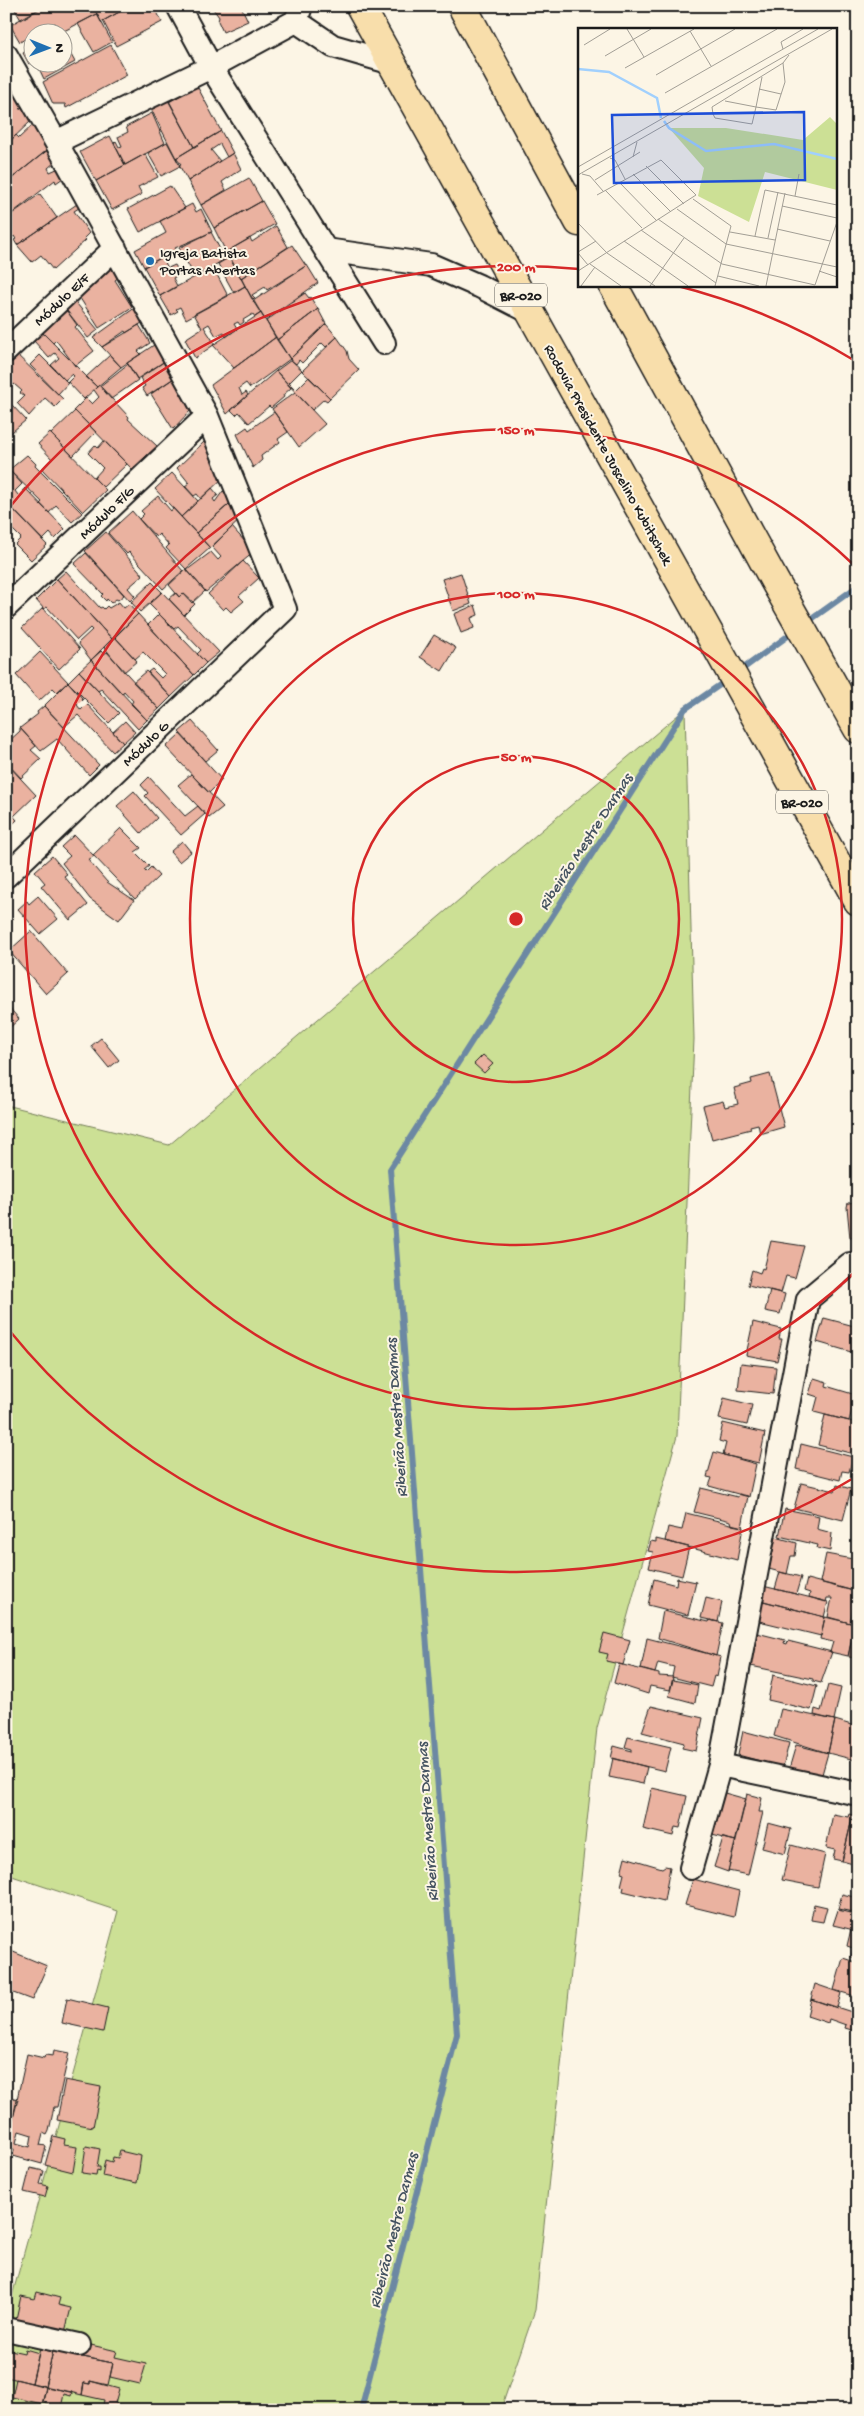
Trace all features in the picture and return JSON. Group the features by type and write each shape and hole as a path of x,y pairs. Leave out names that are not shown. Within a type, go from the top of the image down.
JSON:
{"highway":[{"name":"Rodovia Presidente Juscelino Kubitschek","path":"360,6 858,901"},
{"path":"462,6 578,220"},
{"path":"614,286 774,580 858,729"}],"street":[{"path":"178,6 211,67 384,344"},
{"path":"56,142 211,67 299,14 333,46 392,63"},
{"path":"9,67 56,142 207,416"},
{"name":"Módulo E/F","path":"6,351 115,248"},
{"path":"326,250 431,265 479,286 530,312"},
{"name":"Módulo F/G","path":"6,607 207,416"},
{"name":"Módulo G","path":"6,876 285,609 207,416"},
{"path":"692,1868 720,1765 808,1299 850,1264 858,1264"},
{"path":"720,1765 858,1794"},
{"path":"6,2329 79,2345"}],"green space":[{"path":"685,709 694,1039 677,1436 597,1728 535,2310 503,2403 508,2410 6,2410 6,2318 118,1911 6,1874 6,1105 169,1145"}],"building":[{"path":"13,6 44,6 21,20"},
{"path":"44,6 93,6 97,14 72,27 72,22 22,22 22,41 20,42 10,25"},
{"path":"93,6 130,6 101,22"},
{"path":"130,6 154,6 162,22 116,46 103,21"},
{"path":"211,6 241,6 248,21 223,32 218,21 219,17"},
{"path":"97,14 112,42 94,52 78,24"},
{"path":"111,45 127,75 66,108 65,104 53,104 43,82 61,72 72,72 72,66"},
{"path":"41,72 57,72 44,79"},
{"path":"10,85 26,104 19,109 22,107 32,120 6,145 6,88"},
{"path":"197,86 221,131 194,147 169,102"},
{"path":"168,99 194,147 176,158 151,109"},
{"path":"152,113 165,143 125,165 114,143 116,141 119,147 122,146 118,137 128,132 126,127"},
{"path":"35,123 51,147 6,183 6,145 16,135 19,138"},
{"path":"221,131 233,153 227,157 220,144 211,150 220,161 188,181 179,165 181,164 176,158"},
{"path":"110,136 125,165 96,181 80,152"},
{"path":"167,142 180,166 161,176 148,153"},
{"path":"49,149 55,162 48,168 50,172 59,168 63,178 56,183 55,180 6,218 6,196 10,192 6,189 6,183"},
{"path":"233,153 241,169 222,182 226,190 201,205 188,181"},
{"path":"145,154 158,177 138,187 142,194 112,210 96,181"},
{"path":"249,178 262,201 214,228 201,205"},
{"path":"170,186 185,208 140,232 128,209"},
{"path":"40,194 57,218 17,245 14,236 12,238 8,233 11,230 8,226 6,227 6,218"},
{"path":"262,201 275,224 226,252 214,228"},
{"path":"77,204 79,208 74,211 89,233 84,238 86,240 53,270 41,255 32,262 17,245"},
{"path":"192,204 196,212 201,209 212,232 175,248 176,250 144,267 135,250 166,233 160,221"},
{"path":"276,226 288,247 241,278 226,252 250,238 252,242"},
{"path":"211,232 225,259 195,277 179,248"},
{"path":"292,245 306,266 267,290 265,287 252,295 255,298 252,299 241,278"},
{"path":"162,257 168,268 175,265 180,274 173,278 177,286 160,296 144,267"},
{"path":"230,257 245,286 234,293 218,264"},
{"path":"112,264 119,277 115,280 132,307 99,328 78,295"},
{"path":"307,265 318,283 265,320 253,301"},
{"path":"213,267 228,296 186,319 180,307 176,309 178,311 171,315 160,296"},
{"path":"245,286 261,313 255,317 253,314 243,320 244,322 240,325 238,322 234,324 237,329 226,337 224,332 216,336 209,324 204,327 215,344 195,358 185,339 202,328 194,314"},
{"path":"305,293 318,309 277,340 266,321"},
{"path":"73,299 98,330 88,338 64,307"},
{"path":"64,307 77,325 75,327 94,351 75,366 56,340 53,343 39,329"},
{"path":"136,307 145,321 126,333 125,331 102,347 93,338"},
{"path":"318,309 326,324 290,359 277,340"},
{"path":"261,313 276,337 234,368 213,345"},
{"path":"326,324 337,337 326,347 322,343 302,363 299,360 296,364 290,359"},
{"path":"139,325 150,343 138,351 141,354 121,367 102,347"},
{"path":"42,332 97,387 84,399 68,382 74,376 72,374 65,380 51,365 59,358 55,353 49,358 34,341"},
{"path":"276,337 290,359 250,388 246,383 239,388 242,395 246,392 248,395 227,414 211,385"},
{"path":"337,337 347,351 349,359 359,370 330,398 302,371"},
{"path":"157,343 168,359 137,379 127,363"},
{"path":"14,352 63,399 55,407 45,398 29,416 17,403 24,396 20,393 22,391 14,384 6,390 6,359"},
{"path":"40,355 68,383 58,394 30,365"},
{"path":"110,355 121,367 97,387 86,377"},
{"path":"168,359 177,376 147,396 142,388 145,386 140,378"},
{"path":"291,360 302,370 289,383 296,390 309,377 330,398 327,401 324,399 312,410 276,371"},
{"path":"128,364 138,380 111,399 100,386"},
{"path":"276,371 291,388 283,395 284,397 271,408 269,406 249,423 239,412 236,415 231,410"},
{"path":"177,376 185,388 180,391 192,409 173,429 151,394"},
{"path":"99,385 129,417 128,419 157,446 132,469 74,410 86,398 92,404 99,397 94,390"},
{"path":"295,392 325,424 299,447 272,409"},
{"path":"11,404 26,420 6,437 6,408"},
{"path":"75,411 96,432 73,456 51,434"},
{"path":"274,412 288,432 278,439 280,442 261,456 262,460 253,468 237,434 247,427 249,430"},
{"path":"50,433 106,490 83,512 42,469 52,459 38,444"},
{"path":"104,441 127,464 103,487 94,478 103,468 88,453 95,445 98,448"},
{"path":"205,441 227,474 201,499 197,494 194,496 185,486 189,483 177,468"},
{"path":"27,455 36,464 35,466 82,513 72,522 56,505 49,513 40,504 42,502 9,470"},
{"path":"9,470 22,484 15,491 18,495 25,488 65,529 55,539 50,533 43,540 6,502 6,473"},
{"path":"172,473 198,501 181,517 155,489"},
{"path":"212,488 218,495 213,499 215,502 223,491 233,501 196,533 181,517"},
{"path":"158,496 171,511 173,508 210,548 186,569 166,548 169,545 159,534 156,537 139,519 144,514 141,511"},
{"path":"236,498 243,517 210,548 196,533"},
{"path":"6,502 47,545 31,560 15,544 21,538 12,529 6,533"},
{"path":"132,511 183,571 163,589 129,552 127,554 108,533"},
{"path":"232,527 254,552 206,592 187,570 211,552 218,560 221,557 212,547"},
{"path":"106,532 143,575 128,588 135,596 130,601 85,551"},
{"path":"86,553 124,595 118,600 116,599 111,603 107,599 106,601 101,596 103,594 74,564"},
{"path":"243,561 259,578 239,596 244,601 231,612 226,607 223,610 208,594"},
{"path":"186,569 205,591 192,603 183,593 179,597 169,585"},
{"path":"66,571 100,608 104,609 107,606 109,608 119,602 124,608 129,604 138,614 112,639 57,579"},
{"path":"461,573 471,604 453,611 442,579"},
{"path":"57,579 112,639 91,660 78,643 92,630 90,628 77,640 47,607 44,609 36,600"},
{"path":"152,582 162,592 140,612 131,602"},
{"path":"162,592 219,652 206,663 197,654 201,650 178,626 174,629 149,604"},
{"path":"176,593 179,597 183,593 195,604 184,615 169,599"},
{"path":"475,605 478,615 471,618 474,628 461,633 454,614"},
{"path":"43,608 80,649 59,669 22,628"},
{"path":"138,614 194,675 171,697 148,672 152,669 161,678 165,674 143,652 135,659 115,637"},
{"path":"159,614 206,663 194,675 148,625"},
{"path":"434,635 456,648 442,671 420,657"},
{"path":"115,637 137,661 124,672 104,647"},
{"path":"101,651 104,654 107,652 159,709 147,720 131,704 133,701 124,691 122,694 91,660"},
{"path":"40,652 68,682 57,692 53,688 39,701 16,675"},
{"path":"91,660 147,720 138,729 101,689 98,691 79,671"},
{"path":"79,671 119,713 109,723 68,682"},
{"path":"146,671 171,697 159,709 133,682"},
{"path":"68,682 83,699 77,705 81,710 87,704 123,743 113,752 78,715 64,727 44,706"},
{"path":"44,706 99,765 89,775 57,739 41,751 20,728 38,714 37,712"},
{"path":"125,721 135,732 123,743 113,732"},
{"path":"192,721 218,750 205,761 179,732"},
{"path":"20,728 36,746 31,750 41,759 21,778 6,762 6,741 8,742 20,731"},
{"path":"180,734 222,780 209,793 166,747"},
{"path":"8,765 36,795 14,816 6,808"},
{"path":"191,774 223,807 209,818 178,785"},
{"path":"149,777 185,816 198,806 205,814 181,835 145,796 148,793 141,785"},
{"path":"134,791 157,818 141,833 117,806"},
{"path":"6,808 17,820 6,830"},
{"path":"121,828 141,848 135,852 149,866 144,870 146,872 151,867 159,876 135,899 93,855"},
{"path":"74,835 94,856 88,860 107,882 134,900 119,920 90,899 62,863 70,856 61,847"},
{"path":"182,841 191,852 179,862 170,852"},
{"path":"52,856 67,874 64,876 88,905 70,920 41,886 45,883 35,871"},
{"path":"38,896 58,919 40,934 18,909 27,901 29,904"},
{"path":"31,931 68,974 46,994 9,951"},
{"path":"6,1004 19,1019 6,1031"},
{"path":"101,1038 119,1060 109,1068 91,1046"},
{"path":"483,1055 493,1064 484,1073 474,1064"},
{"path":"770,1074 784,1127 760,1134 758,1124 750,1126 751,1129 712,1139 703,1106 723,1101 725,1107 738,1104 734,1088 752,1083 751,1079"},
{"path":"858,1202 858,1237 850,1238 847,1207 848,1203"},
{"path":"771,1241 804,1246 795,1278 786,1276 781,1293 748,1285 752,1270 760,1273 762,1268 764,1269"},
{"path":"770,1290 785,1294 780,1314 765,1311"},
{"path":"824,1318 858,1327 858,1354 817,1342"},
{"path":"753,1322 781,1329 779,1339 782,1339 777,1361 746,1355"},
{"path":"741,1363 776,1367 773,1394 738,1390"},
{"path":"814,1378 827,1382 826,1386 856,1395 849,1421 814,1412 818,1397 809,1394"},
{"path":"724,1398 752,1405 747,1425 719,1419"},
{"path":"825,1415 858,1423 858,1453 854,1454 818,1445"},
{"path":"723,1423 765,1433 759,1463 723,1455 726,1443 719,1441"},
{"path":"801,1444 853,1457 849,1472 842,1471 840,1480 796,1469"},
{"path":"714,1452 756,1464 749,1497 709,1486 712,1478 707,1477"},
{"path":"801,1483 835,1491 837,1485 851,1489 843,1520 794,1508"},
{"path":"701,1488 738,1497 739,1494 748,1496 742,1527 732,1525 731,1521 694,1512"},
{"path":"785,1509 819,1516 817,1529 832,1533 830,1551 817,1548 818,1545 779,1536"},
{"path":"686,1513 743,1527 737,1560 665,1541 668,1527 682,1530"},
{"path":"776,1537 797,1543 795,1556 791,1556 787,1574 769,1569"},
{"path":"656,1539 689,1547 682,1576 649,1568 653,1552 648,1551 651,1541 656,1542"},
{"path":"826,1554 858,1560 858,1592 820,1582"},
{"path":"780,1572 801,1577 796,1594 775,1589"},
{"path":"677,1578 696,1582 688,1615 648,1605 654,1579 676,1585"},
{"path":"807,1579 857,1592 850,1623 828,1617 832,1598 827,1598 826,1602 809,1597 810,1593 804,1591"},
{"path":"763,1586 828,1602 824,1617 760,1600"},
{"path":"706,1598 722,1602 718,1622 701,1618"},
{"path":"759,1600 825,1617 821,1636 755,1620"},
{"path":"663,1611 709,1622 710,1620 723,1623 716,1656 658,1638"},
{"path":"825,1617 855,1624 848,1656 830,1652 833,1642 820,1639"},
{"path":"855,1624 858,1625 858,1657 856,1658 849,1657"},
{"path":"753,1632 785,1640 784,1643 787,1644 788,1641 832,1652 821,1683 813,1681 813,1679 746,1665"},
{"path":"604,1633 630,1640 623,1665 606,1661 608,1654 599,1652"},
{"path":"647,1638 721,1657 717,1677 714,1676 711,1687 672,1677 674,1667 658,1663 655,1673 641,1669"},
{"path":"619,1664 659,1674 659,1676 673,1677 670,1690 650,1686 648,1694 614,1683"},
{"path":"773,1675 817,1686 811,1710 768,1700"},
{"path":"673,1680 698,1685 695,1703 669,1696"},
{"path":"828,1685 841,1688 834,1720 814,1715 815,1709 821,1711"},
{"path":"651,1706 703,1718 696,1751 682,1748 684,1743 642,1732"},
{"path":"781,1709 835,1720 828,1753 774,1736"},
{"path":"835,1720 858,1727 858,1750 855,1760 828,1753"},
{"path":"743,1731 789,1743 783,1767 738,1755"},
{"path":"628,1737 671,1747 665,1771 611,1758 614,1746 632,1751 632,1749 625,1747"},
{"path":"796,1745 828,1753 819,1785 787,1776"},
{"path":"613,1758 647,1767 643,1784 609,1777"},
{"path":"652,1788 687,1796 680,1828 675,1827 673,1836 643,1829"},
{"path":"721,1792 746,1799 736,1841 712,1835"},
{"path":"747,1794 762,1798 759,1812 763,1812 748,1875 728,1871"},
{"path":"833,1814 848,1817 849,1814 853,1815 842,1861 833,1859 835,1850 826,1848"},
{"path":"853,1815 858,1819 858,1855 855,1855 853,1864 842,1861"},
{"path":"768,1823 791,1829 785,1854 762,1848"},
{"path":"723,1838 736,1841 728,1872 714,1867"},
{"path":"791,1845 825,1854 818,1887 782,1880"},
{"path":"625,1857 662,1868 665,1866 670,1867 664,1901 623,1891 624,1887 621,1886 624,1874 621,1873"},
{"path":"693,1879 739,1891 734,1917 685,1905"},
{"path":"842,1894 858,1898 858,1913 838,1909"},
{"path":"814,1904 827,1907 823,1922 811,1920"},
{"path":"838,1910 858,1915 858,1931 833,1925"},
{"path":"851,1929 858,1931 858,1958 851,1957 853,1948 847,1946"},
{"path":"6,1949 47,1966 32,2000 8,1991 6,1996"},
{"path":"843,1958 858,1963 858,1997 834,1990"},
{"path":"815,1984 841,1993 837,2008 811,1999"},
{"path":"67,1998 108,2008 103,2032 62,2023"},
{"path":"811,1999 858,2014 858,2032 845,2028 846,2025 829,2019 828,2023 807,2016"},
{"path":"54,2050 69,2053 57,2107 54,2107 49,2131 47,2135 43,2133 40,2145 46,2146 42,2164 13,2156 14,2149 7,2147 9,2140 6,2140 6,2129 8,2121 12,2122 27,2054 44,2058 45,2055 53,2056","holes":["19,2131 32,2135 30,2147 16,2143"]},
{"path":"65,2080 101,2087 93,2127 57,2120"},
{"path":"6,2096 18,2099 12,2122 6,2121"},
{"path":"53,2136 65,2139 64,2145 77,2147 73,2172 45,2165"},
{"path":"86,2146 100,2149 97,2167 100,2167 100,2171 97,2170 96,2175 82,2173"},
{"path":"120,2151 141,2156 137,2183 102,2176 105,2160 112,2162 113,2157 118,2158"},
{"path":"30,2168 44,2171 40,2184 48,2186 45,2197 24,2192"},
{"path":"37,2292 60,2298 58,2305 71,2308 64,2336 15,2324 21,2296 35,2299"},
{"path":"43,2334 117,2351 115,2357 146,2364 140,2384 110,2377 113,2363 53,2351 45,2386 32,2383"},
{"path":"6,2349 24,2353 25,2349 39,2353 32,2383 6,2377"},
{"path":"53,2351 113,2363 108,2385 90,2381 90,2384 84,2383 82,2395 45,2386"},
{"path":"16,2379 46,2387 42,2404 12,2397"},
{"path":"90,2381 119,2389 115,2403 138,2410 102,2410 104,2400 82,2395 84,2383 90,2384"},
{"path":"46,2387 72,2392 71,2396 64,2394 61,2408 43,2403"}],"waterway":[{"name":"Ribeirão Mestre Darmas","path":"806,623 858,586"},
{"name":"Ribeirão Mestre Darmas","path":"737,673 796,630"},
{"name":"Ribeirão Mestre Darmas","path":"361,2410 457,2034 390,1169 685,709 727,680"}],"place":[{"name":"Igreja Batista Portas Abertas","path":"150,261"}]}
